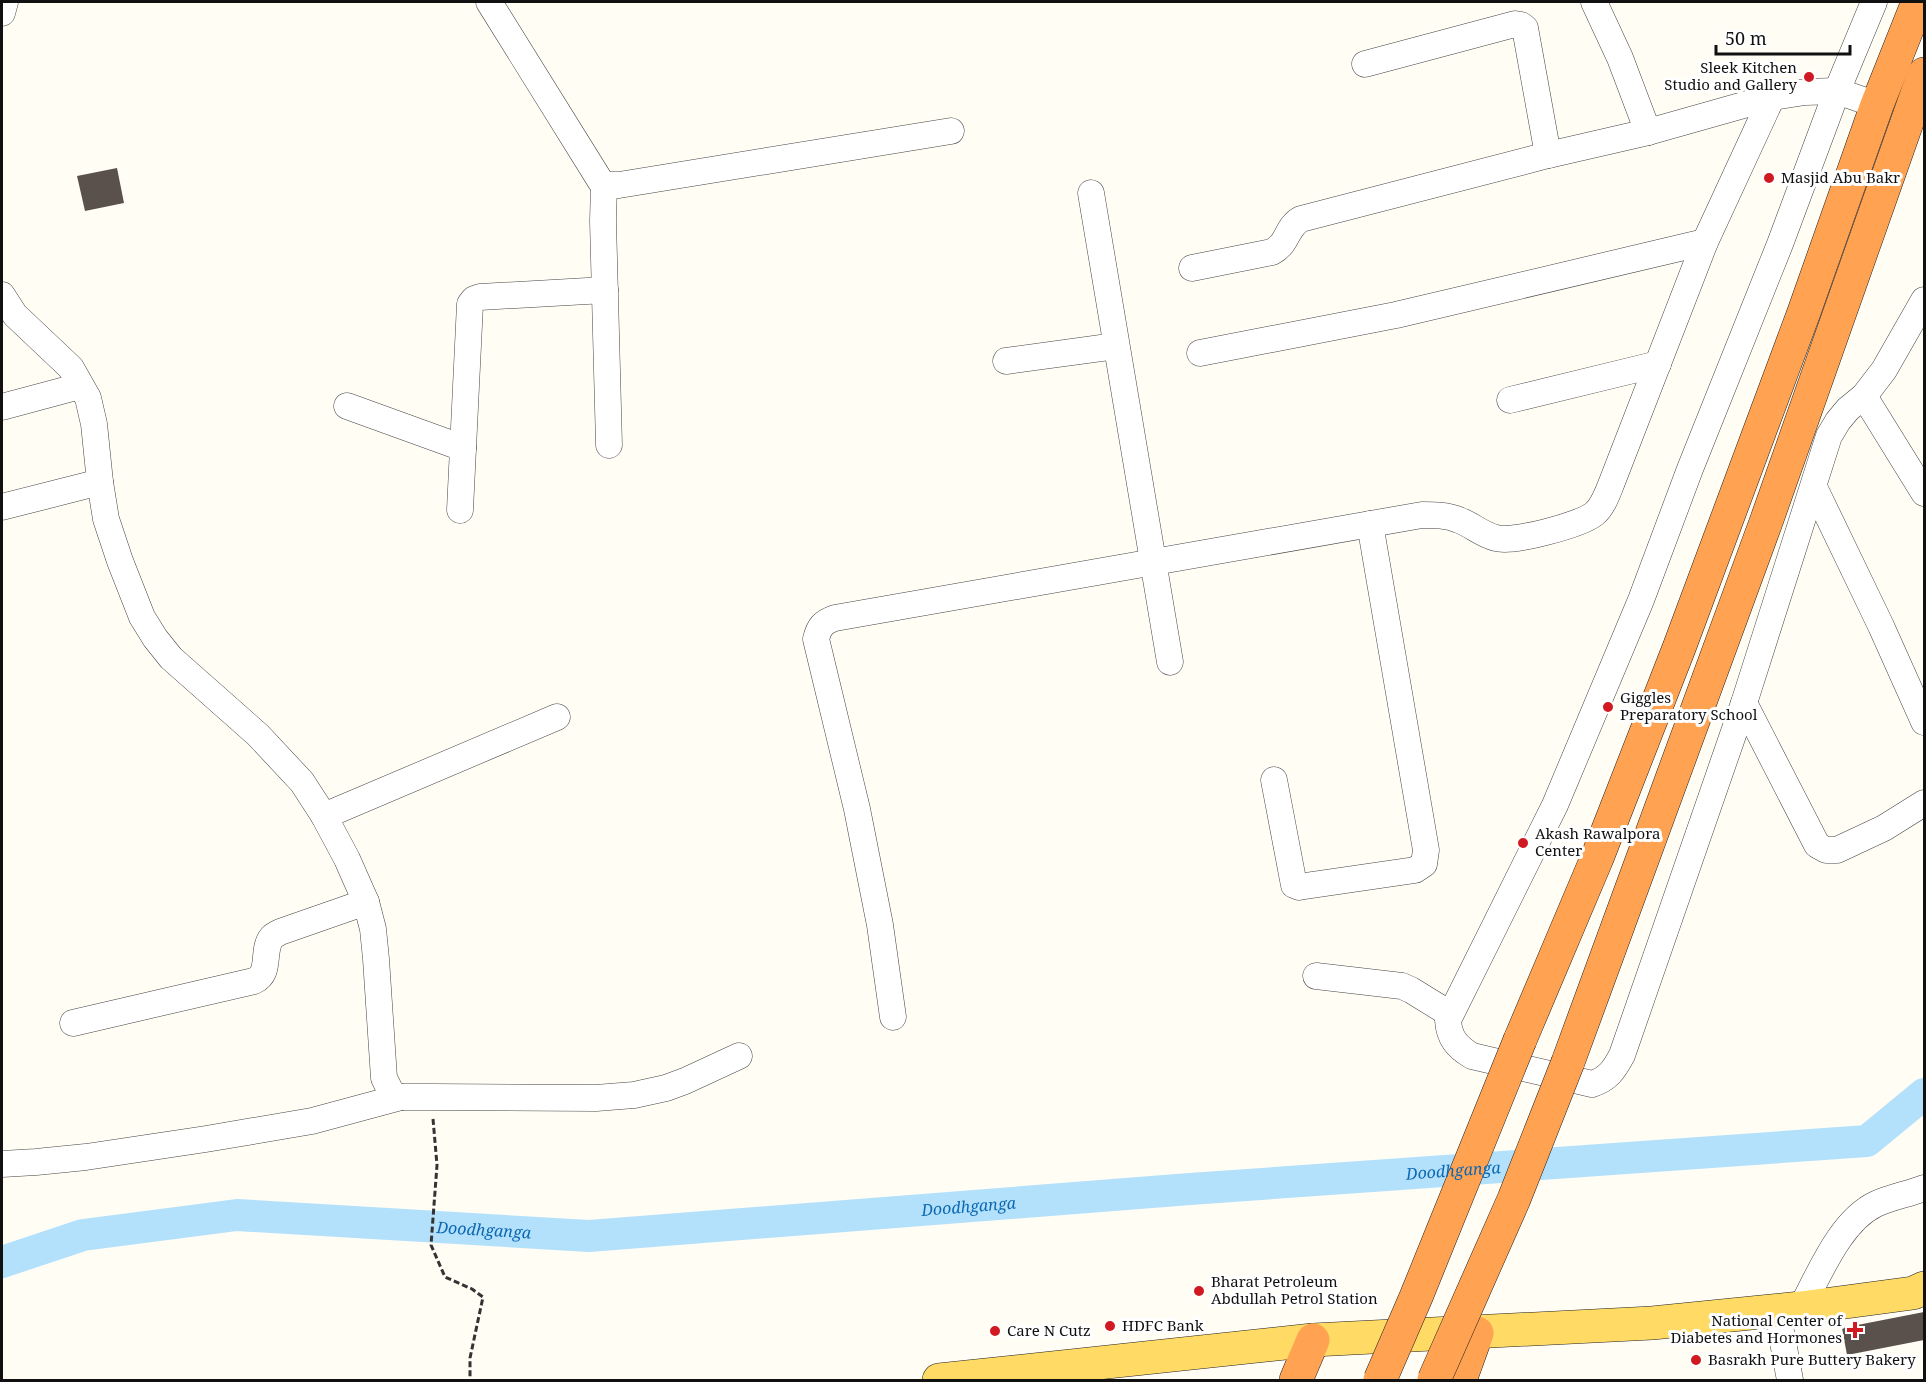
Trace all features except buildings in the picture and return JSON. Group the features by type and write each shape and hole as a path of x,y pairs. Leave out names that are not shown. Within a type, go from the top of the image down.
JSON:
{"highway":[{"path":"1380,1380 1597,858 1679,648 1804,312 1877,105 1918,2"},
{"path":"1434,1380 1514,1199 1568,1062 1722,644 1924,74"},
{"path":"1460,1380 1478,1333"},
{"path":"1296,1380 1313,1340"}],"main road":[{"path":"939,1380 1313,1340 1652,1323 1789,1309 1913,1293 1924,1288"}],"street":[{"path":"2,13 5,2"},
{"path":"489,2 604,184 619,185 951,131"},
{"path":"1594,2 1620,58 1648,132"},
{"path":"1874,2 1632,622 1555,805 1450,1014 1448,1020 1452,1038 1459,1048 1472,1056 1592,1084 1603,1080 1614,1070 1626,1044 1744,703 1829,436 1838,421 1864,396 1884,370 1924,300"},
{"path":"1365,63 1515,24 1521,25 1525,28 1548,154"},
{"path":"1192,268 1272,252 1280,248 1295,222 1302,219 1548,154 1648,132 1772,97 1804,92 1837,92 1877,105"},
{"path":"893,1017 880,925 857,809 816,639 818,629 825,621 1422,515 1441,515 1456,519 1499,539 1511,539 1577,524 1595,513 1604,500 1705,242 1772,97"},
{"path":"604,184 609,445"},
{"path":"1091,193 1170,662"},
{"path":"1200,353 1396,315 1705,242"},
{"path":"460,510 470,304 474,299 480,297 605,290"},
{"path":"2,295 15,315 71,368 88,398 94,423 106,519 142,617 171,658 258,735 302,782 324,816 347,859 366,902 372,929 384,1078 392,1094 401,1097"},
{"path":"1006,361 1116,346"},
{"path":"1510,400 1658,364"},
{"path":"2,407 80,386"},
{"path":"1864,396 1924,493"},
{"path":"347,406 463,448"},
{"path":"2,507 100,482"},
{"path":"1814,487 1924,722"},
{"path":"1274,780 1294,885 1305,886 1415,870 1424,864 1426,850 1370,524"},
{"path":"1744,703 1817,845 1822,849 1837,850 1884,828 1924,803"},
{"path":"324,816 557,717"},
{"path":"74,1023 254,981 262,974 268,944 272,937 280,932 366,902"},
{"path":"1316,976 1402,986 1450,1014"},
{"path":"2,1164 86,1156 218,1137 312,1121 401,1097 596,1098 634,1095 675,1084 739,1056"},
{"path":"1790,1380 1789,1309 1854,1220 1874,1205 1924,1188"}],"path":[{"path":"431,1097 437,1165 432,1245 445,1277 472,1289 483,1297 470,1358 470,1380"}],"waterway":[{"name":"Doodhganga","path":"2,1262 83,1235 237,1215 589,1236 1190,1189 1867,1141 1924,1094"}],"place":[{"name":"Sleek Kitchen Studio and Gallery","path":"1809,77"},
{"name":"Masjid Abu Bakr","path":"1769,178"},
{"name":"Giggles Preparatory School","path":"1608,707"},
{"name":"Akash Rawalpora Center","path":"1523,843"},
{"name":"Bharat Petroleum Abdullah Petrol Station","path":"1199,1291"},
{"name":"HDFC Bank","path":"1110,1326"},
{"name":"National Center of Diabetes and Hormones","path":"1855,1330"},
{"name":"Care N Cutz","path":"995,1331"},
{"name":"Basrakh Pure Buttery Bakery","path":"1696,1360"}]}
